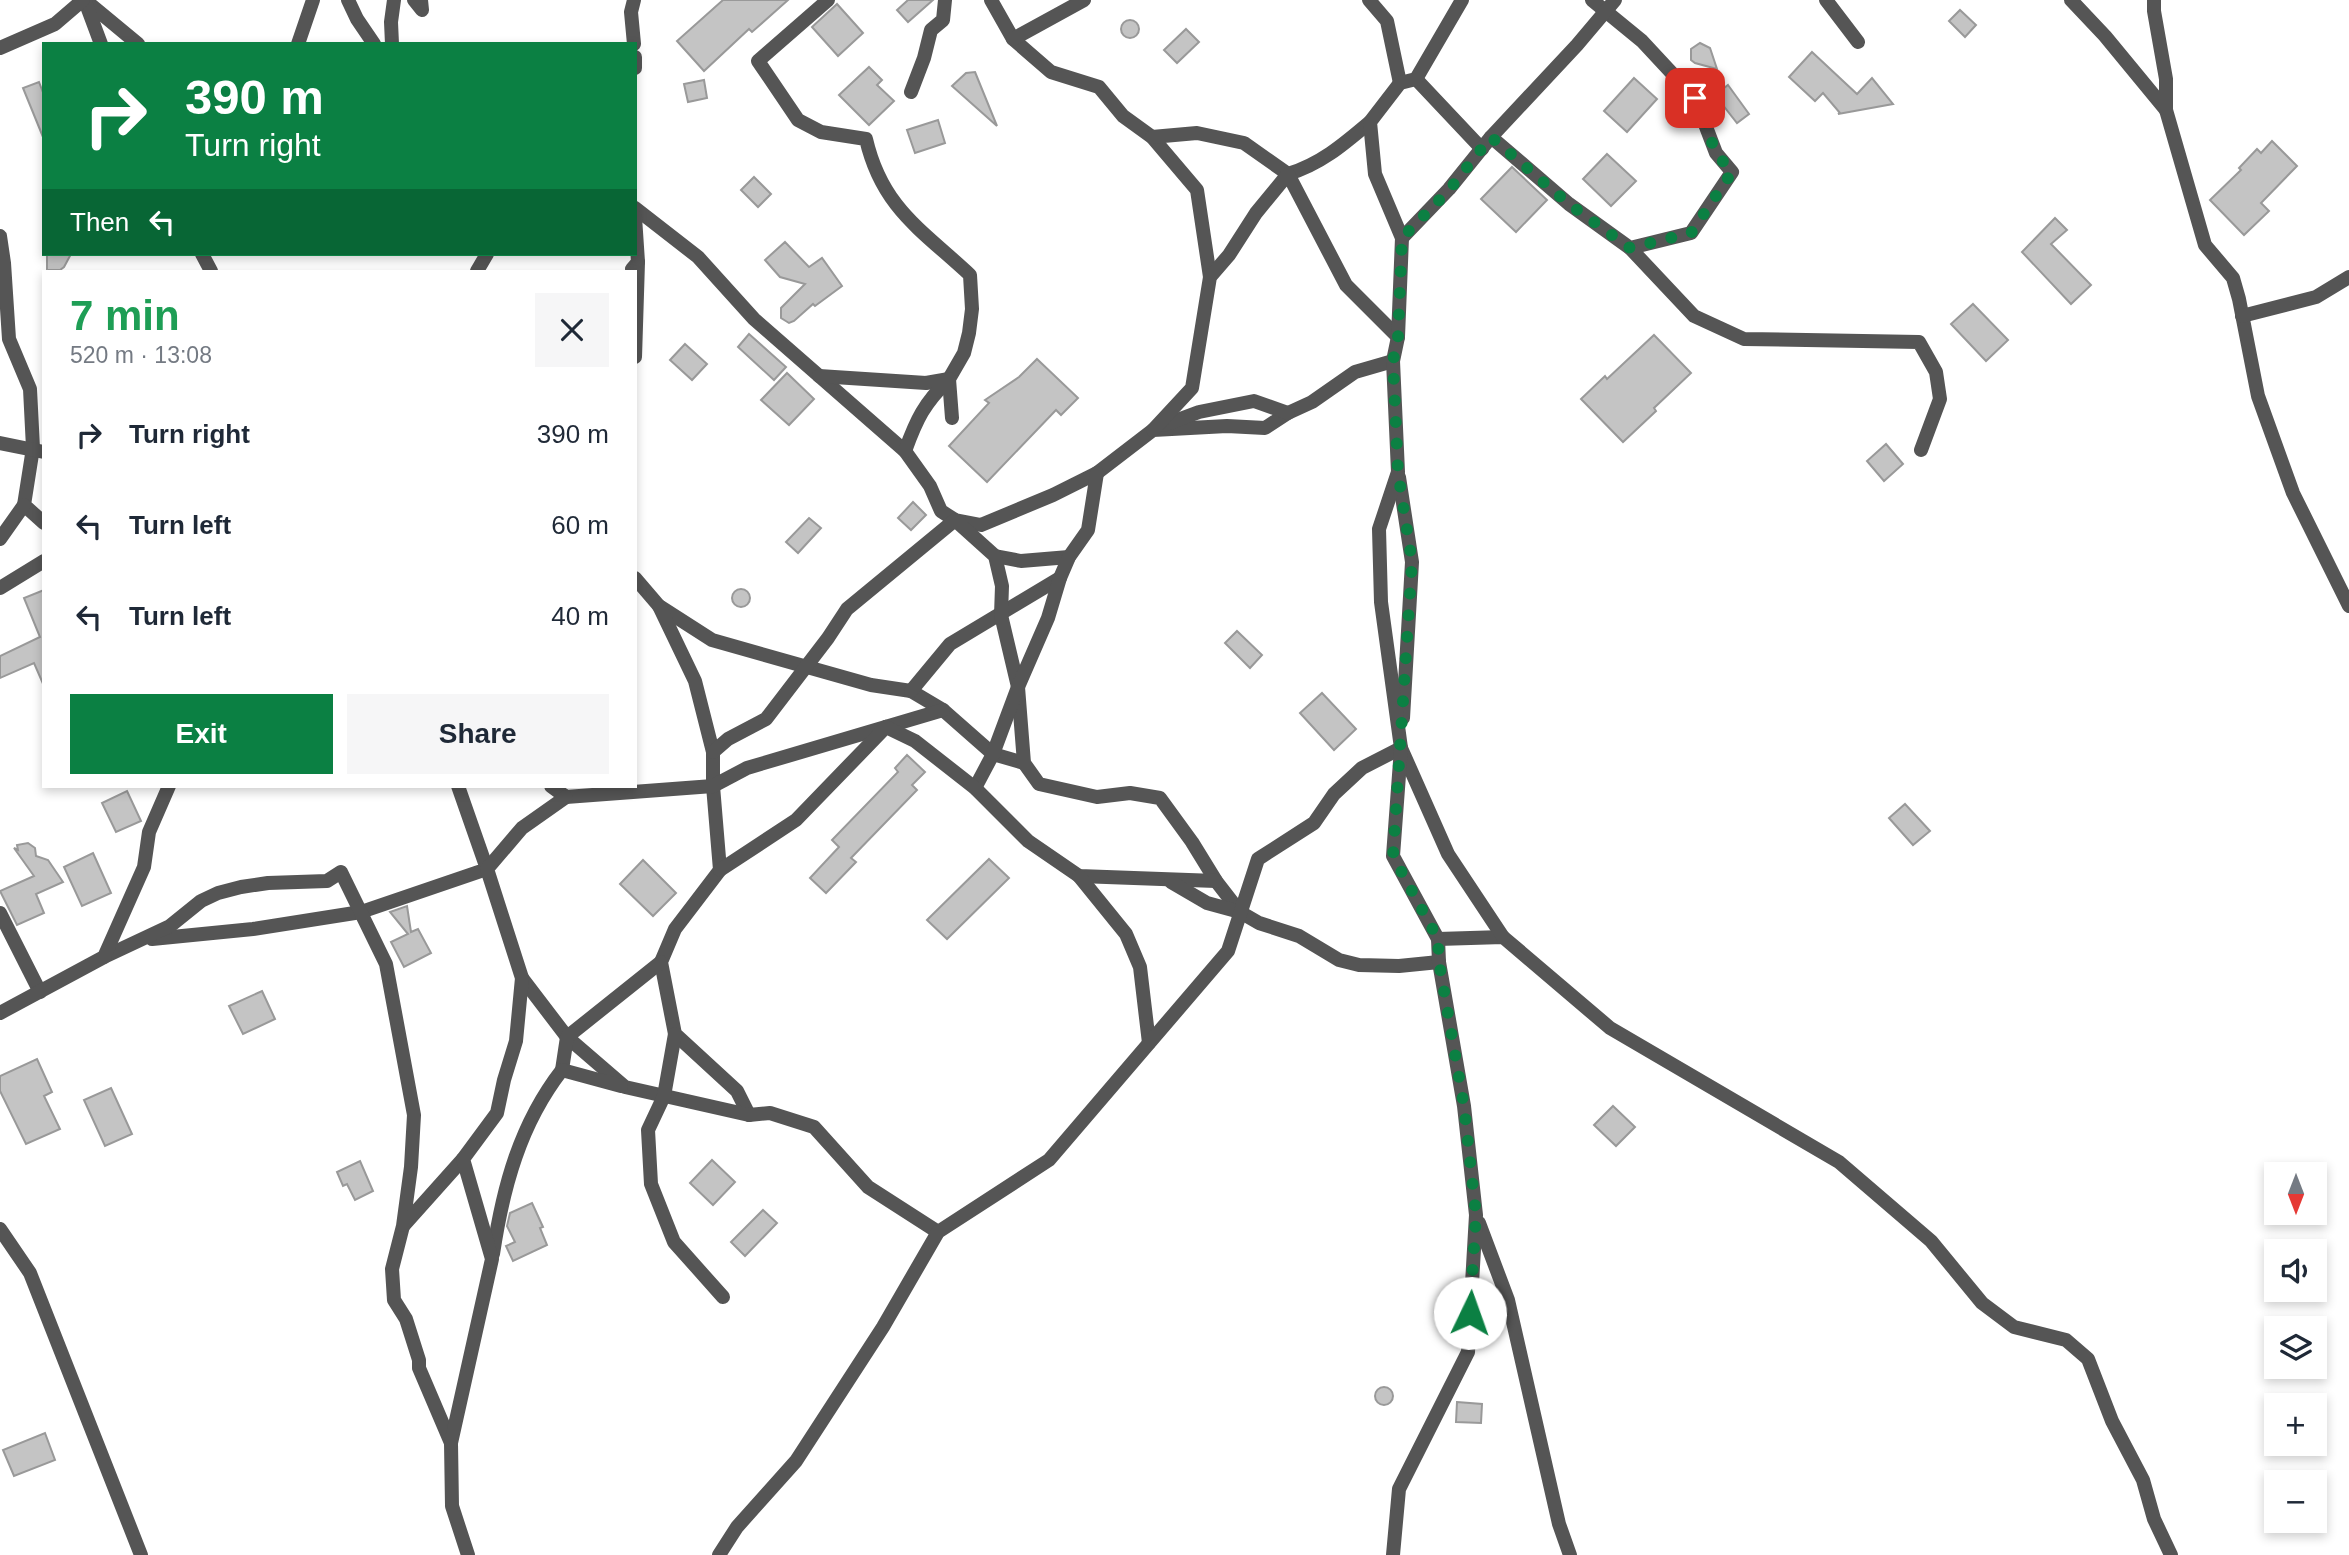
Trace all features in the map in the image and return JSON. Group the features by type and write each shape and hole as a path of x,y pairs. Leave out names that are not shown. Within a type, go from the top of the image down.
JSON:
{"street":[{"path":"84,0 100,42"},
{"path":"84,0 136,42"},
{"path":"0,48 55,24 84,0"},
{"path":"299,42 313,0"},
{"path":"348,0 356,19 373,42"},
{"path":"392,42 394,0"},
{"path":"414,0 422,10 421,0"},
{"path":"634,0 631,12 634,42"},
{"path":"828,0 758,61 798,120 821,132 866,139 872,164 883,187 920,231 970,275 972,309 964,353 949,379 929,399 905,451"},
{"path":"911,92 931,30 943,20 945,0"},
{"path":"955,520 981,525 1097,473 1153,430 1192,388 1210,277 1197,190 1152,137 1123,116 1100,87 1051,72 1013,39 991,0"},
{"path":"1013,39 1084,0"},
{"path":"1369,0 1387,21 1401,83"},
{"path":"1210,277 1288,174 1306,169 1338,150 1370,122 1401,83 1416,79 1462,0"},
{"path":"1592,0 1611,6 1695,98 1716,153 1732,172 1691,233 1630,248"},
{"path":"1826,0 1858,42"},
{"path":"2071,0 2105,36 2166,110"},
{"path":"2154,0 2166,79 2166,110 2205,245 2233,278 2258,396 2293,493 2349,606"},
{"path":"1402,238 1449,190 1487,143 1611,6"},
{"path":"1416,79 1487,143 1630,248 1694,316 1744,339 1919,342 1936,372 1940,399 1921,450"},
{"path":"1370,122 1375,174 1402,238 1398,337 1393,361 1398,472 1412,562 1393,856 1438,939 1439,962 1464,1106 1476,1215 1468,1352 1399,1489 1393,1555"},
{"path":"1152,137 1197,133 1244,143 1288,174 1346,285 1398,337"},
{"path":"637,210 698,257 754,319 905,451 930,486 941,511 995,556 1021,561 1069,557"},
{"path":"0,236 9,339 30,388 38,450 24,505 0,539"},
{"path":"2242,316 2316,297 2349,277"},
{"path":"1153,430 1227,426 1265,428 1287,413 1311,402 1355,372 1393,361"},
{"path":"820,376 926,383 949,379"},
{"path":"949,379 952,418"},
{"path":"1153,430 1199,412 1254,401 1287,413"},
{"path":"0,443 38,450"},
{"path":"1398,472 1379,529 1381,602 1401,748 1448,854 1503,937 1610,1028 1839,1161 1931,1241 1982,1303 2014,1326 2066,1340 2088,1359 2112,1421 2143,1480 2154,1519 2171,1555"},
{"path":"975,788 993,754 1048,618 1069,557 1088,530 1097,473"},
{"path":"24,505 42,521"},
{"path":"713,752 728,739 766,719 847,609 955,520"},
{"path":"995,556 1002,586 1001,615 1018,687 1024,763 1039,784 1097,797 1130,793 1160,798 1240,912"},
{"path":"0,588 42,562"},
{"path":"911,691 950,644 1060,578"},
{"path":"637,580 659,606 695,681 713,752 720,870"},
{"path":"659,606 712,640 871,685 911,691 943,710 993,754 1024,763"},
{"path":"137,941 253,929 361,912 487,869 522,828 566,797 713,786 747,768 943,710"},
{"path":"886,727 915,741 975,788 1028,841 1079,876 1126,934 1140,967 1149,1043"},
{"path":"468,1555 452,1506 451,1443 492,1259 499,1212 520,1143 543,1095 562,1070 567,1037 661,962 676,929 720,870 796,820 886,727"},
{"path":"719,1555 737,1527 796,1461 883,1326 938,1232 1049,1160 1228,951 1258,859 1314,823 1334,794 1362,768 1401,748"},
{"path":"104,957 144,867 149,832 168,788"},
{"path":"459,788 522,978 567,1037 625,1087"},
{"path":"554,788 566,797"},
{"path":"0,1013 104,957 170,926 201,901 218,893 268,883 327,881 341,872 386,964 414,1115 411,1167 403,1226 392,1269 394,1300 406,1319 419,1368 451,1443"},
{"path":"1079,876 1216,881"},
{"path":"1168,880 1207,903 1240,912 1259,923 1299,936 1339,960 1359,965 1399,966 1439,962"},
{"path":"0,913 40,992"},
{"path":"1438,939 1503,937"},
{"path":"661,962 676,1034 664,1096 648,1130 651,1184 674,1242 723,1297"},
{"path":"403,1226 463,1159 497,1112 516,1041 522,978"},
{"path":"676,1034 737,1091 749,1115"},
{"path":"562,1070 749,1115 771,1113 814,1127 867,1187 938,1232"},
{"path":"463,1159 492,1259"},
{"path":"1476,1215 1508,1300 1559,1524 1570,1555"},
{"path":"0,1229 30,1273 141,1555"}],"building":[{"path":"723,0 788,0 752,32 749,29 704,71 677,41"},
{"path":"908,0 933,0 908,22 897,10"},
{"path":"837,4 863,33 838,56 812,27"},
{"path":"1960,10 1976,25 1965,37 1949,21"},
{"path":"1130,20 1136,23 1139,29 1136,35 1130,38 1124,35 1121,29 1124,23"},
{"path":"1186,29 1199,42 1177,63 1164,50"},
{"path":"1700,43 1710,48 1717,69 1691,60 1691,49"},
{"path":"1812,52 1857,94 1872,78 1893,104 1838,114 1840,113 1823,93 1815,101 1789,77"},
{"path":"869,67 882,80 877,85 894,101 869,125 839,95"},
{"path":"975,72 997,126 952,86 966,73"},
{"path":"1634,78 1657,99 1627,132 1604,111"},
{"path":"704,80 707,98 688,102 684,84"},
{"path":"39,82 42,90 42,135 23,88"},
{"path":"1728,85 1749,114 1737,123 1715,95"},
{"path":"938,120 945,143 915,153 907,130"},
{"path":"2272,141 2297,166 2261,203 2269,211 2244,235 2210,200 2241,170 2239,168 2257,149 2261,153"},
{"path":"1607,154 1636,181 1611,206 1583,179"},
{"path":"1512,167 1547,200 1516,232 1481,199"},
{"path":"754,177 771,194 758,207 741,190"},
{"path":"2055,218 2067,230 2051,244 2091,285 2071,304 2022,252"},
{"path":"785,242 809,267 822,258 842,286 789,323 781,318 781,308 805,284 780,277 765,260"},
{"path":"47,256 70,256 60,270 47,270"},
{"path":"1973,304 2008,340 1986,361 1951,324"},
{"path":"749,334 786,367 774,380 738,347"},
{"path":"1654,335 1691,373 1623,442 1581,399 1605,376 1607,379"},
{"path":"685,344 707,364 692,380 670,360"},
{"path":"1037,359 1078,398 1061,415 1056,410 987,482 949,446 989,403 985,400 1019,377"},
{"path":"787,373 814,399 789,425 761,400"},
{"path":"1886,444 1903,464 1884,481 1867,461"},
{"path":"913,502 926,515 911,530 898,518"},
{"path":"809,518 821,528 798,553 786,542"},
{"path":"741,589 747,592 750,598 747,604 741,607 735,604 732,598 735,592"},
{"path":"42,591 42,681 34,663 0,678 0,656 40,637 24,598"},
{"path":"1237,631 1262,655 1250,668 1225,643"},
{"path":"1322,693 1356,729 1334,750 1300,713"},
{"path":"907,755 925,772 912,785 917,790 851,858 856,862 826,893 810,878 839,847 832,840 898,772 895,768"},
{"path":"127,791 141,821 116,832 102,803"},
{"path":"1905,804 1930,831 1913,845 1889,818"},
{"path":"28,843 35,848 36,856 48,860 63,882 36,894 44,913 17,925 0,891 34,876 14,848 18,850 17,845"},
{"path":"93,853 111,893 82,906 64,867"},
{"path":"989,859 1009,878 947,939 927,920"},
{"path":"643,860 676,893 653,916 620,884"},
{"path":"407,906 411,932 418,929 431,953 404,967 391,942 408,934 390,912"},
{"path":"262,991 275,1019 243,1034 229,1006"},
{"path":"37,1059 52,1092 44,1096 60,1129 26,1144 0,1091 0,1076"},
{"path":"111,1088 132,1134 105,1146 84,1100"},
{"path":"1613,1106 1635,1127 1616,1146 1594,1125"},
{"path":"712,1160 735,1182 713,1205 690,1183"},
{"path":"360,1161 373,1191 355,1200 347,1184 343,1186 337,1172"},
{"path":"532,1203 543,1227 540,1228 547,1245 513,1261 506,1246 515,1242 507,1226 510,1213"},
{"path":"763,1210 777,1223 745,1256 731,1242"},
{"path":"1384,1387 1390,1390 1393,1396 1390,1402 1384,1405 1378,1402 1375,1396 1378,1390"},
{"path":"1457,1402 1482,1404 1481,1423 1456,1422"},
{"path":"45,1433 55,1460 14,1476 3,1450"}],"route":[{"path":"1470,1313 1476,1215 1464,1106 1439,962 1438,939 1393,856 1412,562 1398,472 1393,361 1398,337 1402,238 1449,190 1491,137 1569,204 1630,248 1691,233 1732,172 1716,153 1695,98"}]}
